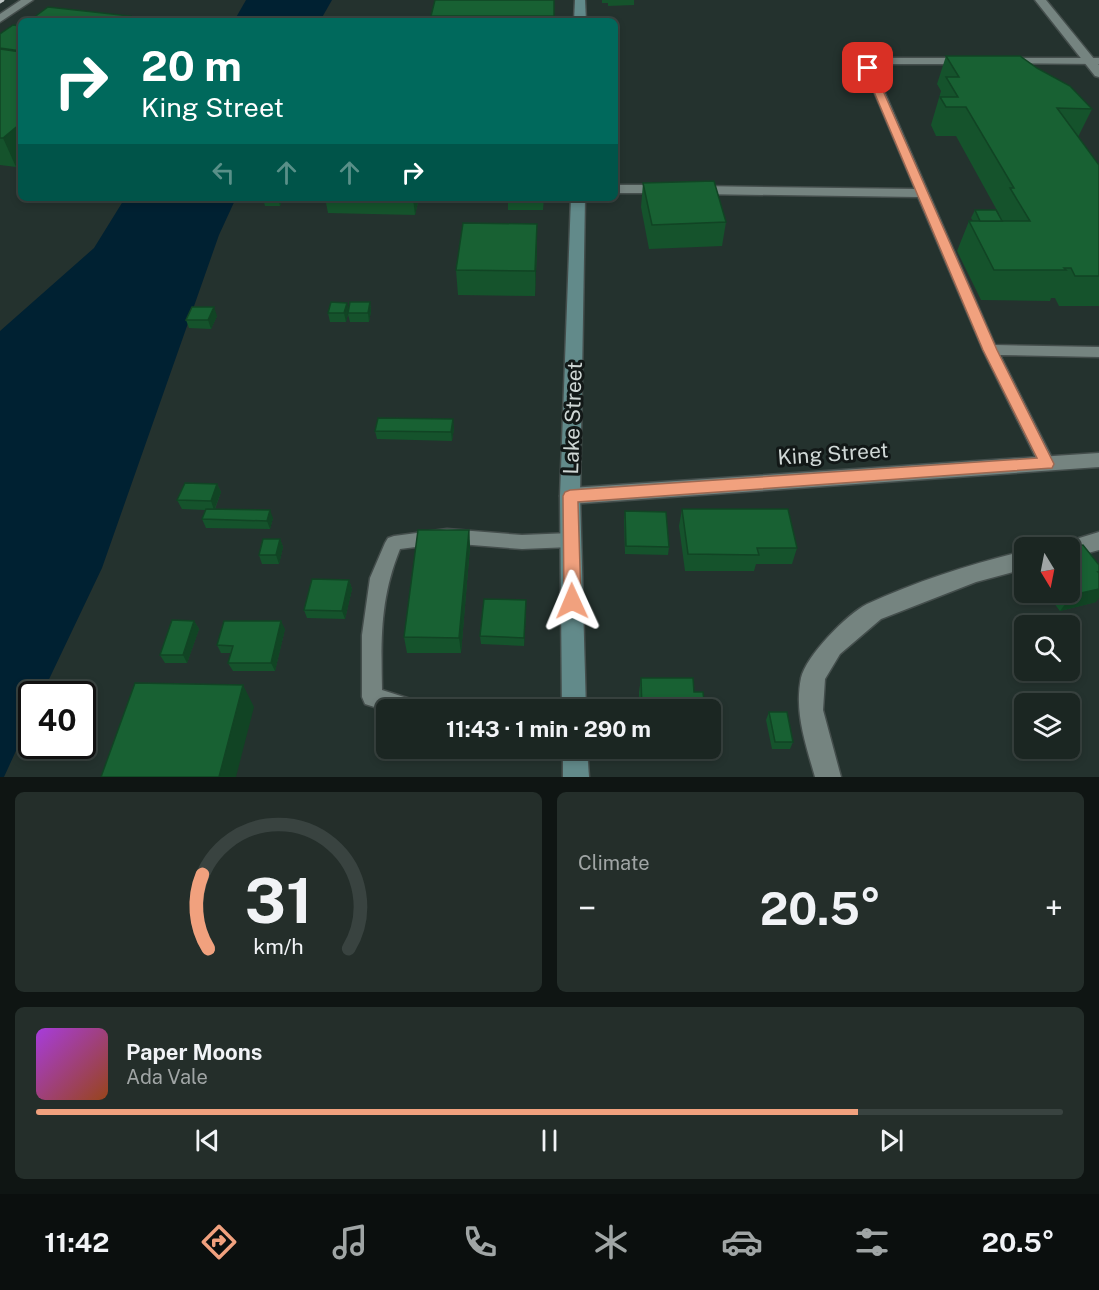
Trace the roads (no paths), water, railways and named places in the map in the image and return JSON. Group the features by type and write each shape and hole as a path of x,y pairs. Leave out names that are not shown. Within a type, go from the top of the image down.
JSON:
{"street":[{"path":"580,0 580,18"},
{"path":"1040,0 1094,61 1099,73"},
{"path":"0,19 21,2"},
{"name":"Lake Street","path":"574,699 570,496 578,201"},
{"name":"King Street","path":"570,496 1099,460"},
{"path":"828,777 811,710 813,677 832,647 873,612 974,573 1014,563"},
{"path":"575,759 576,777"}],"lane":[{"path":"972,61 881,61 869,66 869,72 990,350 1047,464"},
{"path":"996,61 1094,61"},
{"path":"618,189 923,193"},
{"path":"990,350 1099,352"},
{"path":"379,699 372,697 371,635 379,578 394,543 447,536 522,542 572,540"}],"water":[{"path":"246,0 332,0 322,18 236,18"},
{"path":"123,201 235,201 219,235 102,568 48,681 18,681 18,746 4,777 0,777 0,331 94,248"}]}
